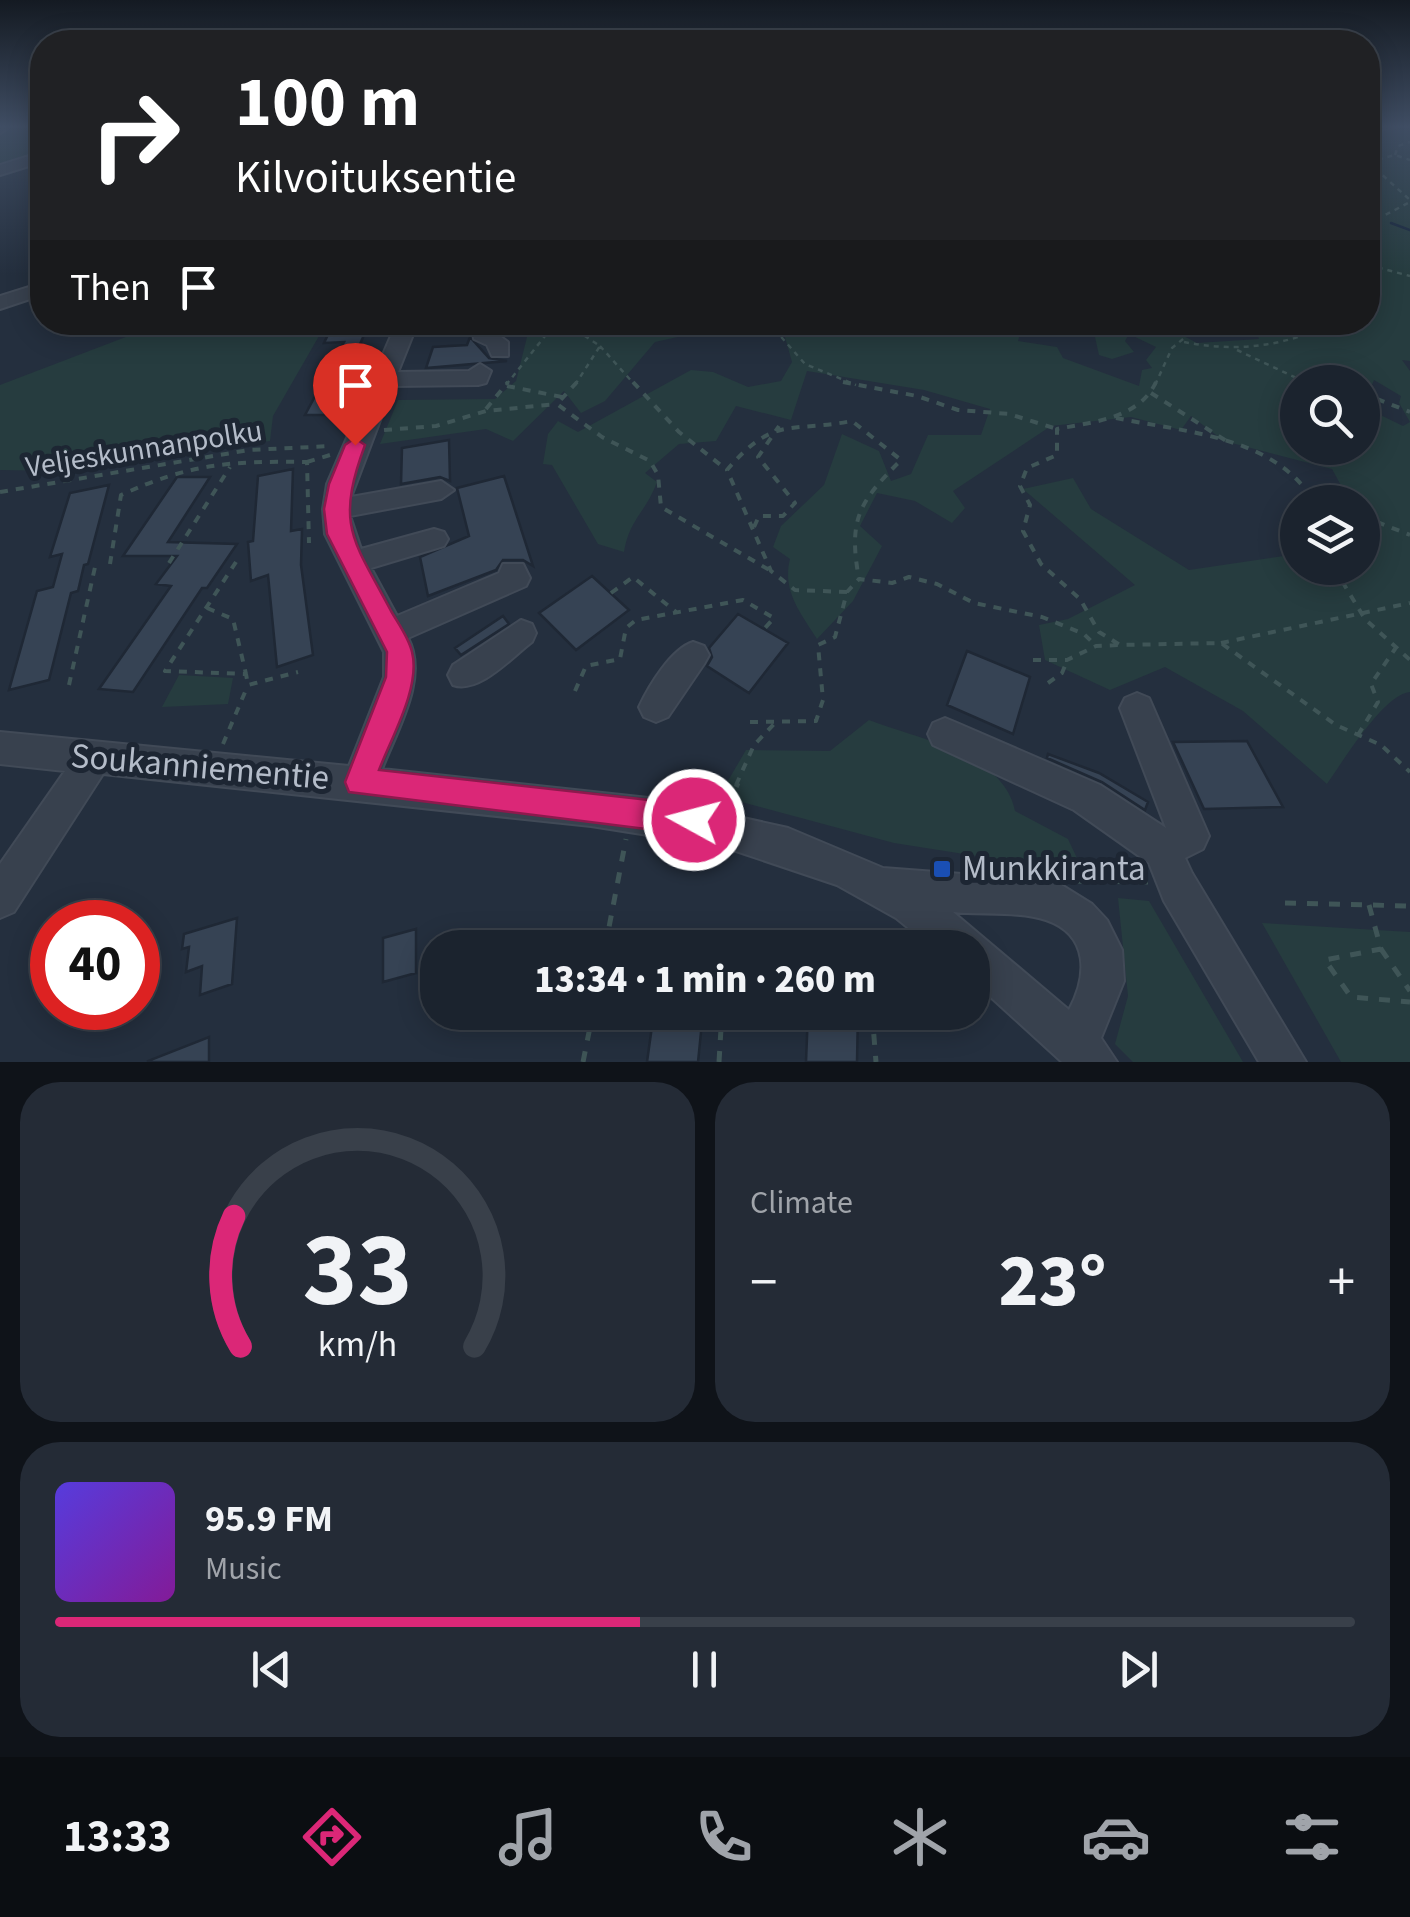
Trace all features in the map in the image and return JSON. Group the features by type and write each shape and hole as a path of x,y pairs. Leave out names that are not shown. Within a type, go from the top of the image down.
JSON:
{"street":[{"path":"0,303 30,293"},
{"path":"360,782 400,677 400,652 339,534 336,509 368,438 383,380 402,335"},
{"path":"484,335 497,342 500,350"},
{"path":"383,380 478,378 480,372"},
{"path":"336,509 441,490"},
{"path":"352,563 434,538"},
{"path":"390,632 516,578 512,572"},
{"path":"464,675 521,633"},
{"path":"656,707 693,655"},
{"path":"1137,708 1190,836 1163,850"},
{"path":"945,734 1093,800 1133,823 1163,850 1178,886 1284,1062"},
{"name":"Soukanniementie","path":"0,748 360,782 722,825 805,852 878,887 941,930"},
{"path":"0,898 94,758"},
{"path":"878,887 1056,900 1098,942 1106,964 1104,988 1085,1052"},
{"name":"Soukanniementie","path":"990,968 1085,1052"}],"path":[{"path":"1380,218 1410,201 1383,176"},
{"path":"1380,268 1410,276"},
{"path":"486,410 546,335"},
{"path":"584,335 600,346 679,432 726,470 771,571"},
{"path":"779,335 805,364 843,382 918,396 958,410 1009,414 1057,430 1116,418 1151,393 1166,357 1191,335"},
{"path":"1184,342 1233,348 1284,344 1306,335"},
{"path":"600,346 557,404 610,442 646,455 660,475 660,507 771,571 795,590 847,592"},
{"path":"1233,348 1280,370"},
{"path":"508,386 564,397"},
{"path":"1151,393 1236,446"},
{"path":"1380,402 1410,412"},
{"name":"Veljeskunnanpolku","path":"0,492 249,450 368,438 436,426 486,410 557,404"},
{"path":"1116,418 1278,458 1303,485"},
{"path":"726,470 754,436 779,426 828,427 852,421 901,460 858,502 852,550 858,579"},
{"path":"753,530 759,516 782,516 795,503 758,456 779,426"},
{"path":"1057,430 1057,455 1027,468 1020,486 1030,505 1024,531 1041,564 1080,599 1099,632 1120,644"},
{"path":"110,564 120,495 176,470 252,461 306,462 309,543"},
{"path":"169,563 230,466"},
{"path":"1380,523 1410,535"},
{"path":"236,562 165,670 246,674"},
{"path":"69,684 95,567"},
{"path":"611,594 633,577 676,612"},
{"path":"858,579 892,583 909,577 936,584 974,603 1042,617 1084,634 1096,646"},
{"path":"750,722 816,721 823,700 818,645 835,637 847,592 858,579"},
{"path":"1340,585 1359,611 1410,660"},
{"path":"575,691 586,666 620,658 626,628 636,620 743,600 774,618 764,630"},
{"path":"1033,660 1067,660 1096,646 1221,644 1359,611 1410,604"},
{"path":"206,608 233,619 244,652 248,685 236,719 226,732 226,751"},
{"path":"1221,644 1280,689 1358,735 1381,744 1410,772"},
{"path":"1358,735 1378,702 1371,684 1396,649"},
{"path":"1048,682 1062,673 1067,660"},
{"path":"248,685 298,672"},
{"path":"722,825 733,787 754,745 776,722"},
{"path":"609,930 628,830"},
{"path":"1091,882 1144,881 1178,886"},
{"path":"1285,903 1410,906"},
{"path":"1369,905 1381,949 1410,992"},
{"path":"1381,949 1324,960 1351,996 1410,1002"},
{"path":"583,1062 589,1030"},
{"path":"719,1062 721,1030"},
{"path":"873,1030 876,1062"}],"green space":[{"path":"1380,176 1410,176 1410,361 1402,360 1410,371 1410,422 1399,403 1401,396 1380,384 1380,365 1280,365 1280,456 1224,441 1191,416 1181,430 1131,417 1051,426 953,491 965,508 952,523 915,501 877,493 860,526 882,546 853,601 817,639 791,591 790,559 773,547 781,526 824,485 842,434 879,451 891,481 911,474 928,435 981,435 990,409 924,390 807,371 791,420 736,406 716,441 679,444 645,473 657,482 630,531 624,552 598,544 552,465 543,464 548,434 558,421 578,432 691,370 713,372 748,387 781,381 792,362 784,335 1020,335 1018,341 1057,347 1063,358 1139,386 1142,370 1152,368 1146,360 1156,347 1131,335 1182,335 1197,343 1288,335 1380,335"},
{"path":"131,335 319,335 273,416 270,441 62,471 0,470 0,385"},
{"path":"528,335 687,335 655,342 605,401 581,413 564,391 513,441 486,429 380,444 398,400 495,399 516,381"},
{"path":"1095,335 1128,335 1125,341 1134,352 1112,359 1099,355"},
{"path":"1380,415 1403,426 1410,422 1410,692 1388,704 1377,716 1327,784 1243,711 1165,667 1110,690 1045,660 1039,625 1068,619 1135,585 1023,489 1073,478 1091,509 1189,570 1280,557 1280,585 1380,585 1380,485 1341,485 1332,469 1317,465 1380,465"},
{"path":"179,675 233,678 228,704 162,707"},
{"path":"869,720 977,762 1008,791 1015,811 1068,839 1084,873 894,843 719,796 746,750 830,751"},
{"path":"1118,898 1149,901 1243,1062 1133,1062 1115,1044 1128,996"},
{"path":"1262,923 1410,932 1410,1062 1341,1062"}],"building":[{"path":"328,335 364,335 357,351 368,351 337,415 305,415 344,342 324,343"},
{"path":"470,337 489,358 507,361 426,368 433,347 467,345"},
{"path":"449,440 450,481 440,477 401,484 402,448"},
{"path":"293,469 291,531 302,529 301,565 313,655 277,667 268,575 251,581 248,542 253,541 258,476"},
{"path":"504,476 533,566 523,560 503,560 496,570 428,596 420,557 469,536 457,488"},
{"path":"177,477 210,477 168,542 237,544 207,588 202,588 133,692 99,689 171,586 156,584 177,556 123,556"},
{"path":"109,485 88,564 84,565 78,591 71,593 49,680 9,690 37,591 53,587 62,554 50,557 70,493"},
{"path":"592,576 629,610 576,650 539,613"},
{"path":"738,614 788,643 749,693 707,666 712,657 709,648"},
{"path":"503,616 509,624 461,655 455,648"},
{"path":"967,651 1030,677 1013,734 947,705"},
{"path":"1247,741 1283,807 1204,809 1173,742"},
{"path":"1048,754 1099,773 1148,802 1145,810 1102,782 1047,758"},
{"path":"237,918 232,984 200,995 202,966 186,972 189,947 182,949 184,934"},
{"path":"416,929 416,973 383,982 383,938"},
{"path":"651,1030 701,1030 698,1062 647,1062"},
{"path":"807,1030 858,1030 857,1062 806,1062"},
{"path":"209,1037 209,1062 148,1062 148,1061"}],"waterway":[{"path":"1391,223 1410,230"}],"place":[{"name":"Munkkiranta","path":"942,869"}],"route":[{"path":"355,445 340,484 336,509 339,534 400,652 400,677 360,782 694,820"}]}
